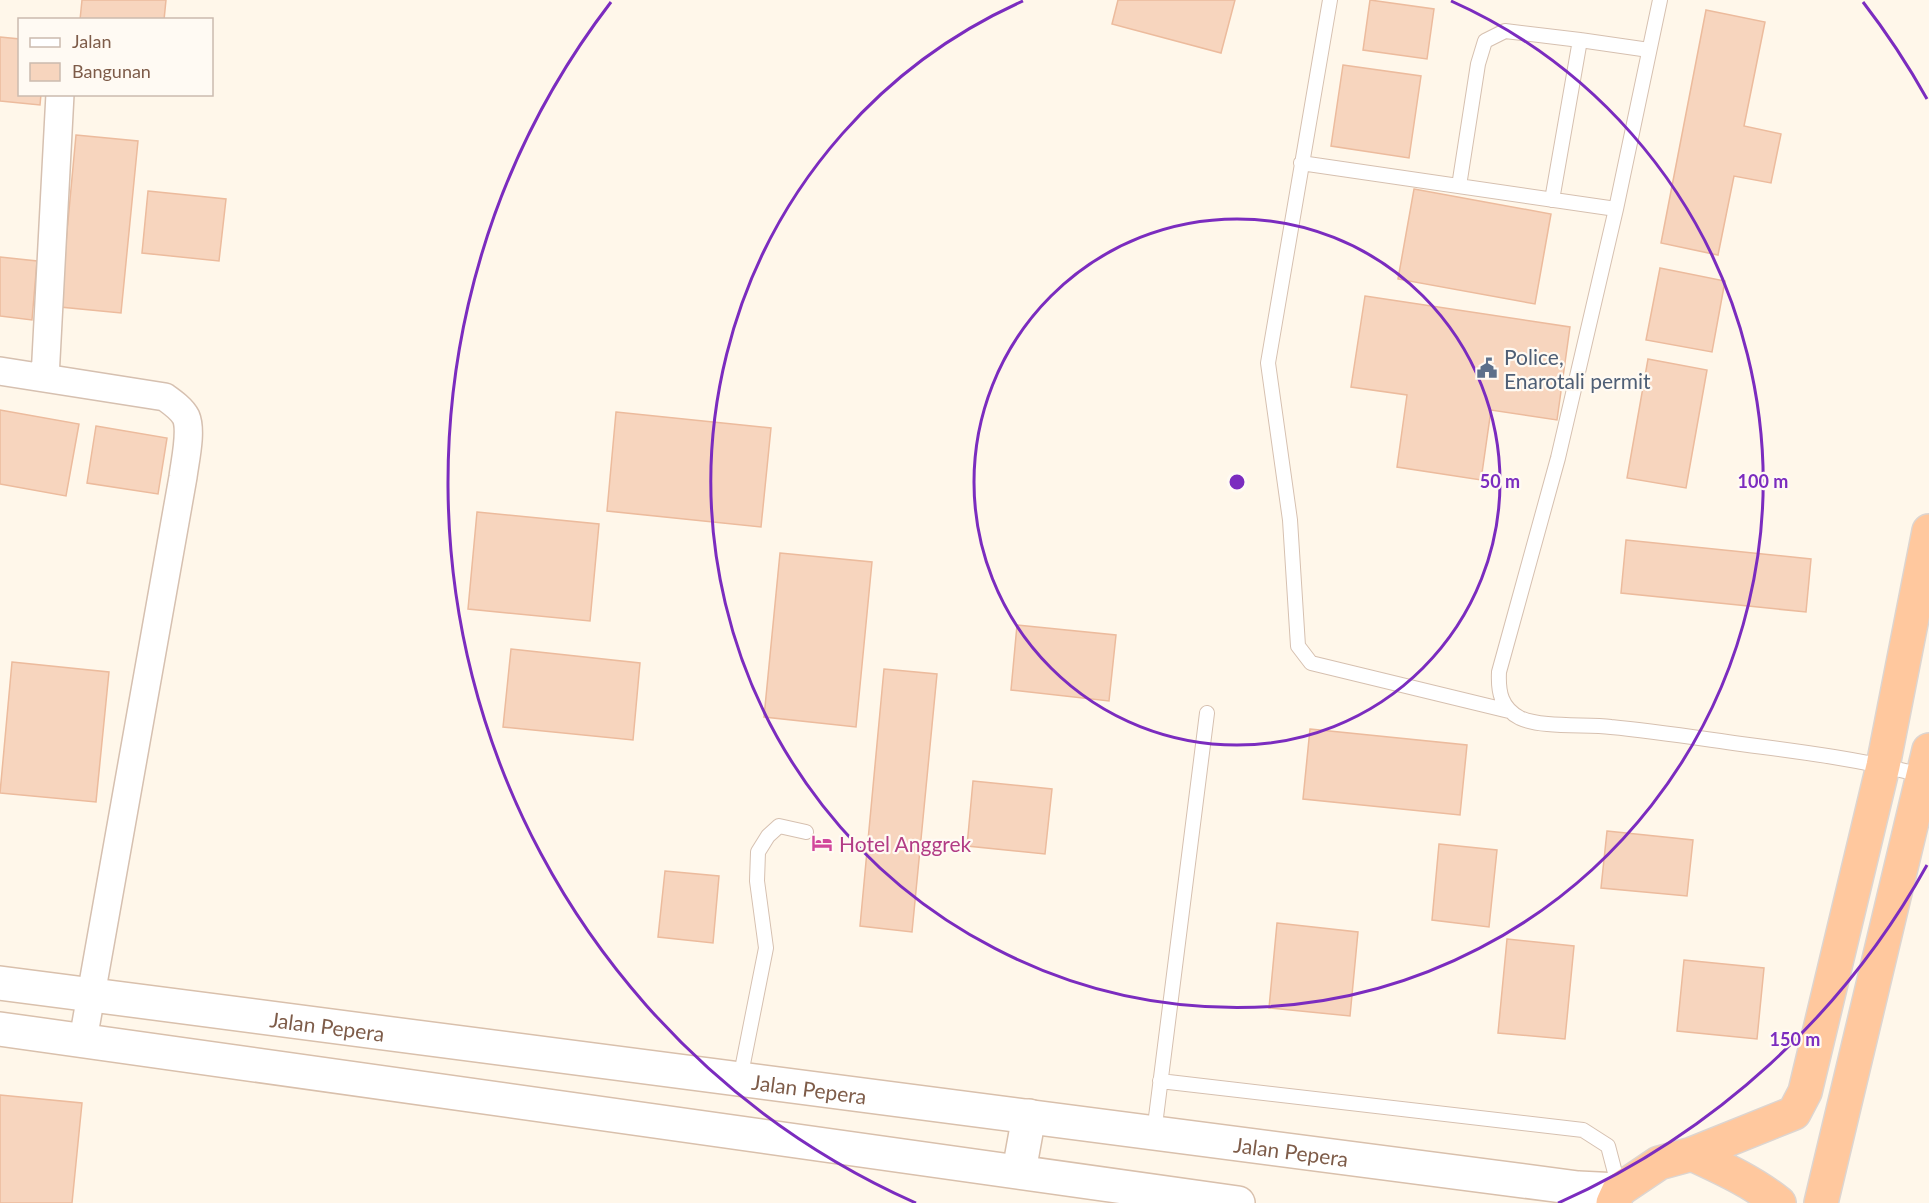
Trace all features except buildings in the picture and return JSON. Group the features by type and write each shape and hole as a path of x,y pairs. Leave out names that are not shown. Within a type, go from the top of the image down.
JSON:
{"highway":[{"path":"1616,1196 1659,1163 1692,1154 1794,1113 1805,1092 1883,766 1929,531"},
{"path":"1821,1203 1927,768"},
{"path":"1692,1154 1730,1172 1767,1193 1779,1203"}],"main road":[{"name":"Jalan Pepera","path":"0,983 1154,1132 1578,1188 1616,1196"},
{"path":"0,1029 1238,1203"},
{"path":"1020,1171 1029,1116"}],"street":[{"path":"45,378 60,96"},
{"path":"0,371 165,397 186,418 188,430 183,477 83,1040"}],"lane":[{"path":"1330,0 1268,363 1290,520 1298,646 1311,663 1509,711 1534,722 1609,726 1853,759 1883,766 1927,768"},
{"path":"1509,711 1503,704 1498,689 1499,672 1558,458 1616,209 1659,0"},
{"path":"1459,186 1478,64 1485,41 1505,31 1649,51"},
{"path":"1552,200 1580,40"},
{"path":"1301,163 1616,209"},
{"path":"1154,1132 1207,713"},
{"path":"740,1079 766,948 757,881 758,852 768,836 780,826 806,832"},
{"path":"1160,1081 1583,1130 1608,1146 1616,1196"}],"place":[{"name":"Police, Enarotali permit","path":"1487,368"},
{"name":"Hotel Anggrek","path":"822,843"}]}
